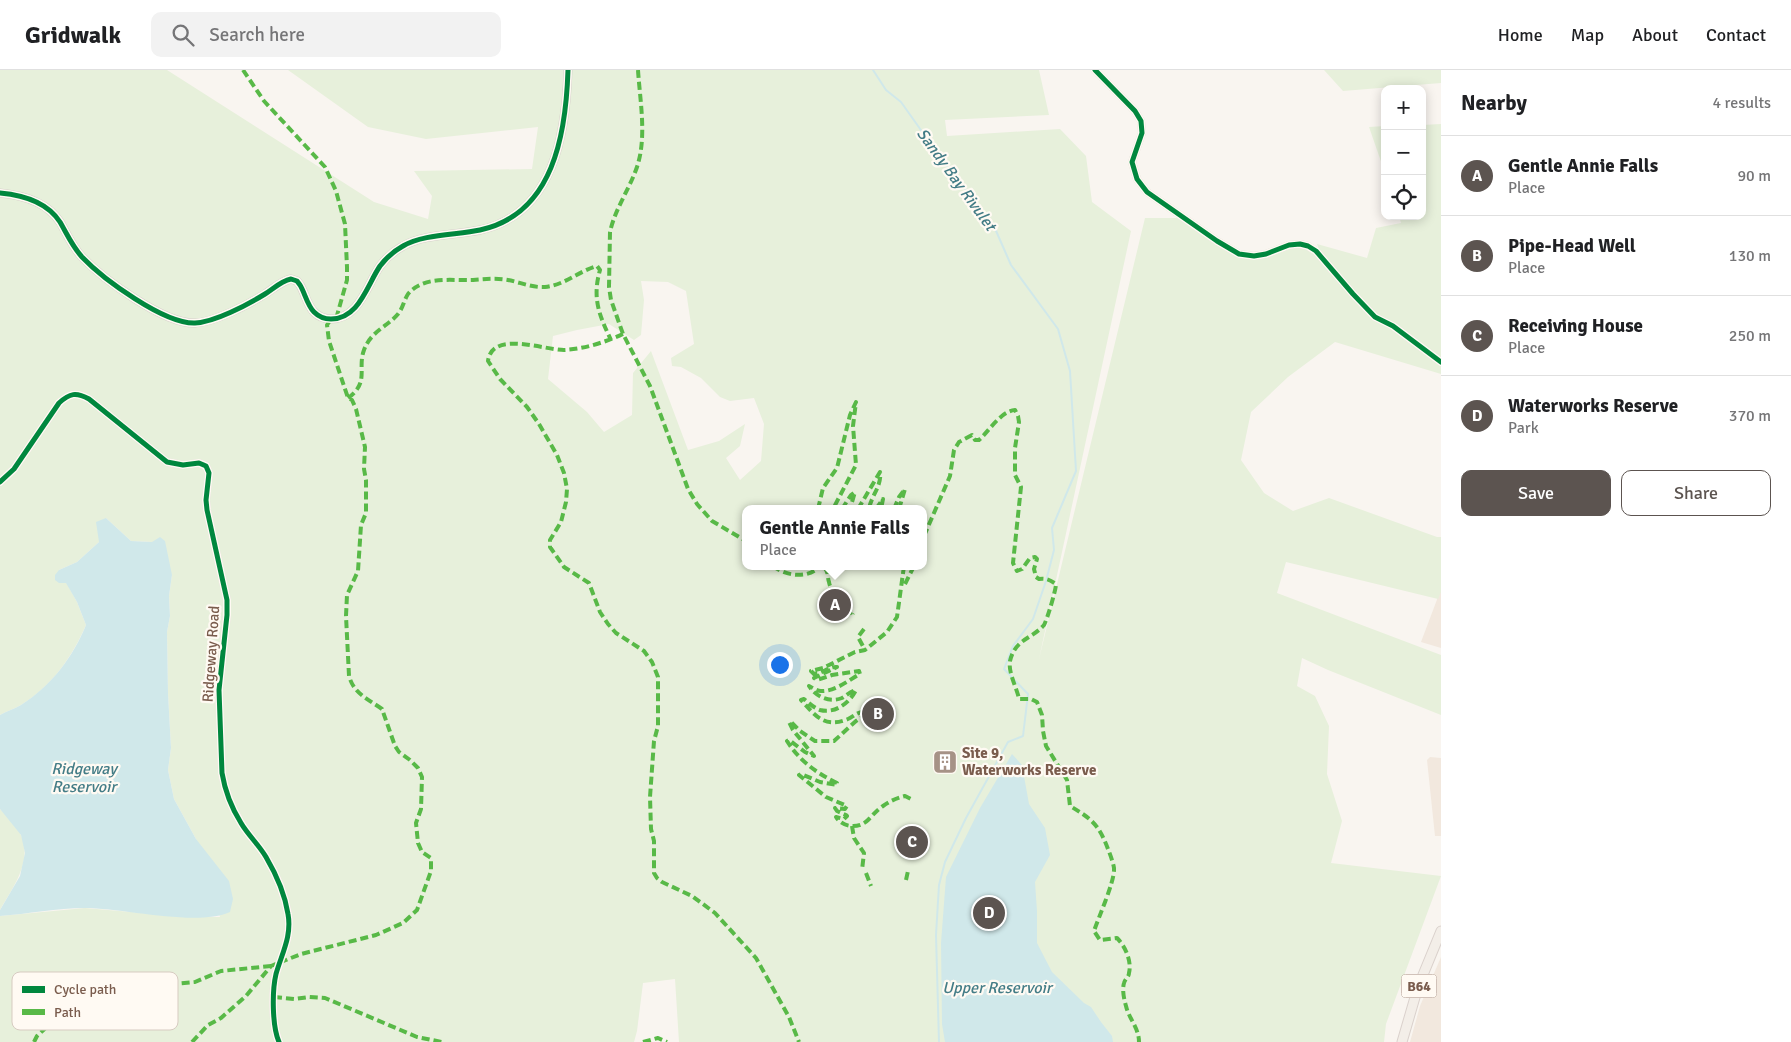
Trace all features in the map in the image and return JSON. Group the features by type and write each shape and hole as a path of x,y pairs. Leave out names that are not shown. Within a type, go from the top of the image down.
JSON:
{"main road":[{"name":"B64","path":"1402,1042 1418,987 1441,931"}],"street":[{"path":"0,193 28,198 46,208 60,222 70,242 98,272 136,299 180,322 198,323 213,318 244,305 291,279 297,281 300,285 314,313 326,319 336,319 348,314 355,307 387,258 403,246 421,240 493,226 515,214 534,198 548,176 560,142 568,70"},
{"path":"1095,70 1135,111 1141,121 1142,133 1132,162 1137,179 1147,192 1217,242 1239,254 1254,256 1266,254 1289,245 1300,244 1308,246 1316,252 1375,316 1393,326 1441,362"},
{"name":"Ridgeway Road","path":"0,482 14,469 59,403 66,396 76,394 89,399 167,462 183,465 199,463 208,468 210,473 206,500 207,510 227,600 219,690 224,786 240,823 266,857 285,900 289,922 286,948 277,970 274,984 275,1023 279,1042"}],"shaded area":[{"path":"1441,589 1441,648 1421,642"},
{"path":"1430,757 1441,758 1441,836 1435,836 1427,760"},
{"path":"1441,957 1441,1042 1410,1042 1420,1006"}],"green space":[{"path":"0,70 167,70 374,202 428,219 432,196 414,171 532,169 538,127 426,139 368,127 288,70 1039,70 1049,115 945,120 947,136 1060,129 1086,156 1092,202 1131,231 1039,659 1145,218 1186,218 1231,250 1254,256 1300,244 1321,255 1317,244 1367,258 1376,228 1401,223 1400,220 1426,220 1426,125 1441,124 1441,374 1335,342 1288,377 1251,412 1241,460 1264,493 1293,511 1329,498 1441,537 1441,592 1438,599 1286,562 1277,593 1441,655 1441,715 1302,658 1297,686 1315,696 1329,726 1327,774 1342,821 1331,863 1441,876 1386,1024 1384,1042 679,1042 675,979 643,983 634,1042 0,1042 0,916 85,908 189,917 220,917 196,839 174,799 168,770 171,748 167,632 170,616 169,596 172,575 152,542 131,541 106,518 99,542 77,562 59,570 59,583 66,582 77,602 86,625 60,670 21,705 0,715","holes":["641,281 668,282 686,291 694,344 671,358 672,366 681,367 701,378 720,397 730,401 754,398 764,424 761,461 740,480 726,458 740,446 745,424 719,441 688,450 651,351 633,373 632,415 604,432 587,412 548,379 553,336 609,324 634,340 641,335 644,300"]},
{"path":"1324,70 1441,70 1441,83 1381,85 1381,88 1343,91"},
{"path":"1381,126 1381,162 1369,127"},
{"path":"0,809 18,830 24,843 25,853 16,883 0,910"}],"water":[{"name":"Ridgeway Reservoir","path":"106,518 131,541 152,542 160,537 165,541 172,575 169,596 170,616 167,632 171,748 168,770 174,799 196,839 229,881 233,899 230,912 198,918 85,908 0,916 0,910 20,876 25,853 21,835 0,809 0,715 21,705 42,689 60,670 81,637 86,625 77,602 66,583 59,583 55,580 55,575 59,570 77,562 99,542 96,522"},
{"name":"Upper Reservoir","path":"1012,754 1022,765 1029,804 1045,828 1050,855 1035,882 1037,943 1052,972 1084,1003 1091,1007 1112,1036 1113,1042 945,1042 942,1024 941,943 946,877 980,808"}],"waterway":[{"name":"Sandy Bay Rivulet","path":"873,70 886,90 901,102 945,164 993,224 1011,265 1058,329 1070,371 1076,471 1052,528 1054,550 1033,619 1013,646 1004,669 1028,694 1023,736 1008,742 966,818 945,862 939,885 936,935 939,1042"}],"marked path":[{"path":"243,70 264,101 325,167 336,191 345,224 347,267 347,280 336,319"},
{"path":"638,70 642,144 637,167 615,215 610,232 609,287 611,300 623,334 650,386 688,489 697,504 712,521 742,539"},
{"path":"348,398 355,392 361,381 362,357 371,338 398,314 408,294 415,288 430,281 499,279 536,287 545,287 559,284 597,266 600,270 597,289 598,306 611,340"},
{"path":"192,1042 208,1025 221,1018 246,996 271,966 301,954 376,935 403,923 417,910 431,871 431,858 422,852 418,843 416,823 421,809 422,777 418,768 399,752 395,746 382,709 358,692 349,676 346,616 347,595 358,571 361,525 366,513 365,447 356,409 352,400 348,398 329,341 327,325 331,319"},
{"path":"623,334 595,345 564,350 532,345 509,344 499,346 492,352 488,361 500,379 527,407 539,424 557,455 564,473 567,489 566,502 561,522 550,540 550,547 564,567 589,583 600,612 608,624 616,633 644,651 652,662 658,677 658,726 654,741 650,797 651,829 654,841 654,873 662,882 692,896 715,913 756,958 789,1017 799,1042"},
{"path":"819,505 823,488 837,468 850,415 856,402 853,426 856,465 835,505"},
{"path":"927,529 950,476 954,450 959,442 972,435 975,440 979,440 1000,418 1015,410 1019,422 1015,448 1015,475 1021,487 1013,563 1017,571 1022,569 1030,558 1035,557 1037,559 1034,569 1036,577 1056,584 1044,625 1016,648 1010,661 1010,670 1019,699 1031,699 1037,702 1042,715 1046,746 1067,780 1070,806 1094,823 1105,841 1111,856 1114,874 1094,931 1100,940 1117,938 1127,954 1130,968 1123,989 1127,1011 1139,1037 1139,1042"},
{"path":"860,505 880,472 878,486 870,505"},
{"path":"896,505 905,489 900,505"},
{"path":"845,505 855,492 851,505"},
{"path":"879,505 883,499 882,505"},
{"path":"780,570 796,575 803,575 815,570"},
{"path":"826,570 830,587 851,616 853,613"},
{"path":"903,570 897,617 887,632 865,650 855,652 823,668 811,671 817,674 837,667 814,678 817,680 832,675 859,671 860,674 831,690 820,691 809,686 819,696 833,700 842,698 856,690 846,703 837,709 826,711 814,707 804,699 801,700 816,715 826,721 840,722 862,712 868,713 834,741 815,741 789,722 793,730 814,756 789,740 787,741 809,765 837,783 837,785 820,782 801,774 799,775 826,797 847,806 845,809 835,808 847,816 844,819 836,817 847,825 856,826 864,823 891,801 905,796 911,799"},
{"path":"905,584 912,570"},
{"path":"864,629 858,637 865,650"},
{"path":"852,826 854,838 864,853 862,870"},
{"path":"906,880 908,871"},
{"path":"866,873 871,886"},
{"path":"178,984 195,982 221,971 271,966"},
{"path":"274,997 295,999 309,997 325,998 417,1037 442,1042"},
{"path":"34,1042 43,1030"},
{"path":"643,1042 658,1038 667,1042"}],"cycle path":[{"path":"0,193 25,198 48,209 60,222 78,253 104,277 135,299 167,316 195,323 212,320 240,308 280,283 291,279 297,281 300,285 310,306 316,313 329,319 341,318 349,313 361,300 385,260 400,248 420,239 480,230 505,221 525,207 540,189 551,168 559,144 564,119 568,70"},
{"path":"1095,70 1135,111 1141,121 1142,133 1132,162 1137,179 1147,192 1217,241 1239,254 1254,256 1266,254 1289,245 1300,244 1308,246 1316,251 1375,317 1393,326 1441,362"},
{"path":"0,482 14,469 59,403 66,397 73,395 80,395 89,399 167,462 183,465 199,463 206,466 209,473 206,500 207,510 227,600 219,690 222,773 234,811 277,877 288,914 288,937 276,974 274,990 273,1008 279,1042"}],"place":[{"name":"Gentle Annie Falls","path":"835,605"},
{"name":"Pipe-Head Well","path":"878,714"},
{"name":"Site 9, Waterworks Reserve","path":"945,762"},
{"name":"Receiving House","path":"912,842"},
{"name":"Waterworks Reserve","path":"989,913"}]}
